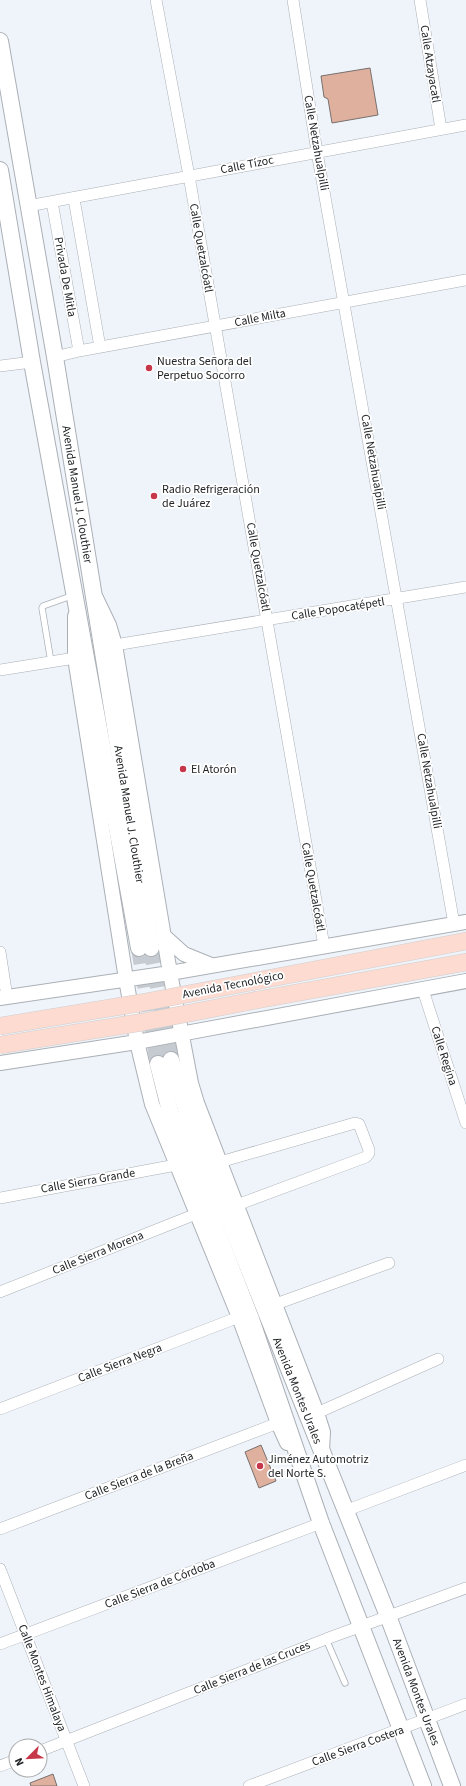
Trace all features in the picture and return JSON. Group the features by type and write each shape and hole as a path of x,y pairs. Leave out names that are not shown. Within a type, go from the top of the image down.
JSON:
{"main road":[{"name":"Avenida Manuel J. Clouthier","path":"0,41 55,357 94,596 145,948 75,599 3,205 0,170"},
{"name":"Avenida Tecnológico","path":"0,1026 140,1003 460,943"},
{"name":"Avenida Tecnológico","path":"0,1045 143,1022 458,963"},
{"name":"Avenida Montes Urales","path":"423,1786 321,1523 251,1319 170,1110 164,1062 191,1125 388,1616 452,1786"}],"street":[{"name":"Calle Quetzalcóatl","path":"156,0 189,176 324,946"},
{"name":"Calle Netzahualpilli","path":"293,0 317,152 397,599 460,923"},
{"name":"Calle Atzayacatl","path":"420,0 440,129"},
{"name":"Calle Tízoc","path":"28,206 74,199 189,176 466,125"},
{"name":"Privada De Mitla","path":"74,199 100,347"},
{"name":"Privada De Mitla","path":"52,202 79,351"},
{"name":"Calle Milta","path":"55,357 100,347 466,280"},
{"path":"0,366 32,362"},
{"name":"Calle Popocatépetl","path":"115,645 466,587"},
{"path":"94,596 109,625 115,645 170,973 197,1103 317,1413 323,1432 322,1453"},
{"path":"75,599 75,658 126,979 137,1042 152,1104 196,1214 240,1317 278,1423 288,1444 301,1463"},
{"path":"0,670 75,658"},
{"name":"Avenida Tecnológico","path":"4,997 170,973 460,923"},
{"path":"164,936 184,954 211,965"},
{"path":"0,952 4,997"},
{"path":"0,1063 137,1042 466,981"},
{"name":"Calle Regina","path":"422,990 466,1123"},
{"path":"220,1162 353,1123 359,1124 369,1150 369,1154 366,1157 237,1205"},
{"name":"Calle Sierra Grande","path":"0,1198 176,1165"},
{"name":"Calle Sierra Morena","path":"0,1292 196,1214"},
{"path":"276,1304 389,1263"},
{"name":"Calle Sierra Negra","path":"0,1410 240,1317"},
{"path":"317,1413 438,1359"},
{"name":"Calle Sierra de la Breña","path":"0,1529 278,1423"},
{"path":"345,1510 466,1465"},
{"name":"Calle Sierra de Córdoba","path":"0,1644 321,1523"},
{"name":"Calle Montes Himalaya","path":"0,1569 84,1786"},
{"name":"Calle Sierra de las Cruces","path":"48,1748 326,1639 466,1588"},
{"name":"Calle Sierra Costera","path":"249,1786 402,1730 466,1704"}],"lane":[{"path":"51,662 42,608 43,606 75,599"},
{"path":"326,1639 345,1683"}],"building":[{"path":"370,68 378,115 332,123 328,99 324,97 321,76"},
{"name":"Jiménez Automotriz del Norte S.","path":"261,1445 276,1481 259,1488 245,1452"},
{"path":"53,1774 57,1786 31,1786 30,1783 43,1778 48,1778 48,1776"}],"tunnel":[{"path":"139,948 158,1064"},
{"path":"151,948 171,1060"}],"place":[{"name":"Nuestra Señora del Perpetuo Socorro","path":"149,368"},
{"name":"Radio Refrigeración de Juárez","path":"154,496"},
{"name":"El Atorón","path":"183,769"},
{"name":"Jiménez Automotriz del Norte S.","path":"260,1466"}]}
